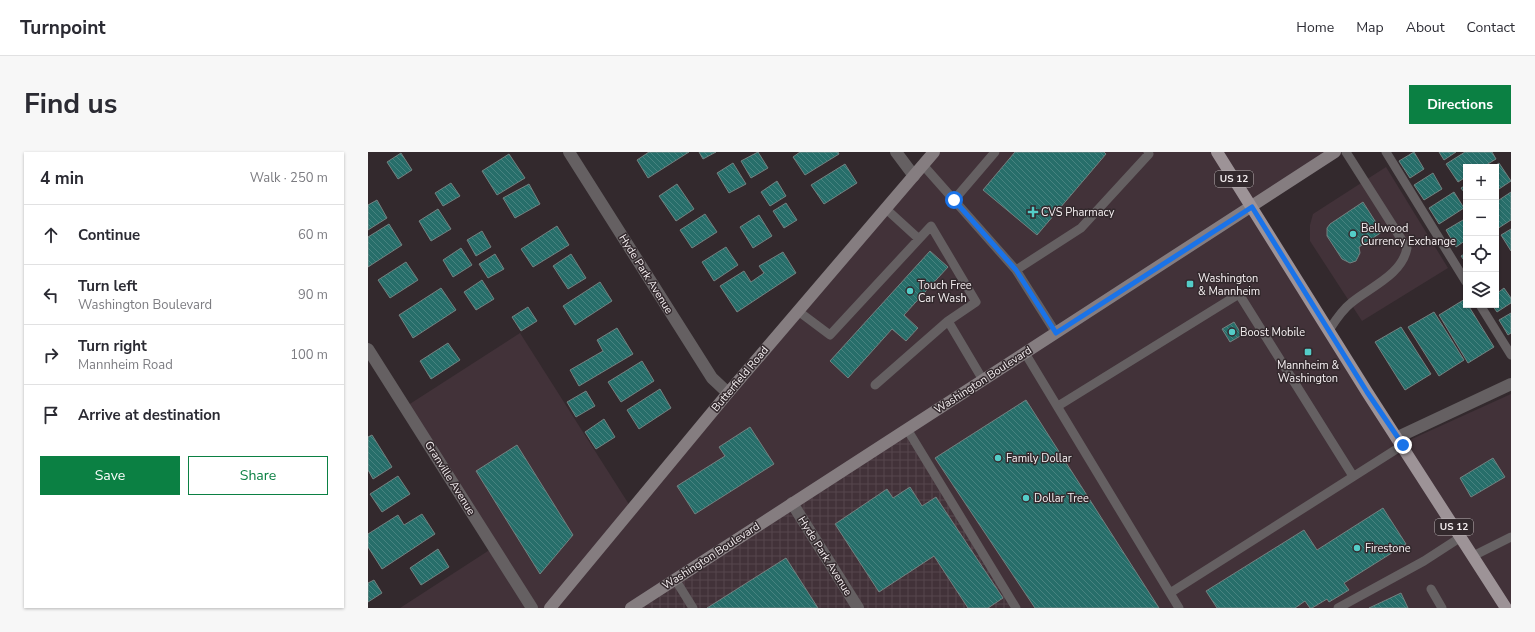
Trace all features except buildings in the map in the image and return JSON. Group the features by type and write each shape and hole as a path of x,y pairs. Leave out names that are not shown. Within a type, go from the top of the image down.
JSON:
{"main road":[{"name":"Butterfield Road","path":"550,608 728,393 934,152"},
{"name":"US 12","path":"1217,152 1506,608"},
{"name":"Washington Boulevard","path":"631,608 1335,152"}],"street":[{"name":"Hyde Park Avenue","path":"569,152 712,378 728,393"},
{"path":"896,152 914,176"},
{"name":"Granville Avenue","path":"368,349 532,608"},
{"path":"1400,441 1511,384"},
{"name":"Hyde Park Avenue","path":"792,503 858,608"}],"lane":[{"path":"954,200 995,152"},
{"path":"1016,270 1081,228 1149,154 1148,152"},
{"path":"1329,330 1349,304 1390,275 1405,258 1406,248 1346,152"},
{"path":"1386,152 1463,277"},
{"path":"923,165 1016,270 1056,333"},
{"path":"885,208 919,239"},
{"path":"798,311 830,335 931,226 976,302 948,321 875,385"},
{"path":"1058,406 1239,294 1353,476"},
{"path":"1482,308 1511,355"},
{"path":"948,321 983,380"},
{"path":"1025,353 1179,608"},
{"path":"907,429 1016,608"},
{"path":"1170,593 1353,476 1400,441"},
{"path":"1338,608 1424,561 1461,537"},
{"path":"1473,556 1511,537"},
{"path":"675,579 693,608"},
{"path":"1431,589 1442,608"}],"shaded area":[{"path":"940,152 1213,152 1246,205 624,608 554,608"},
{"path":"1222,152 1329,152 1253,201"},
{"path":"1386,167 1448,268 1362,321 1310,241 1310,225 1313,214"},
{"path":"1250,211 1501,608 1019,608 906,433"},
{"path":"520,333 630,506 546,608 400,608 491,549 402,409"},
{"path":"1511,394 1511,607 1403,443"},
{"path":"906,433 1019,608 636,608"}],"place":[{"name":"CVS Pharmacy","path":"1033,212"},
{"name":"Bellwood Currency Exchange","path":"1353,234"},
{"name":"Washington & Mannheim","path":"1190,284"},
{"name":"Touch Free Car Wash","path":"910,291"},
{"name":"Boost Mobile","path":"1232,332"},
{"name":"Mannheim & Washington","path":"1308,352"},
{"name":"Family Dollar","path":"998,458"},
{"name":"Dollar Tree","path":"1026,498"},
{"name":"Firestone","path":"1357,548"}],"route":[{"path":"954,200 1016,270 1056,333 1252,207 1367,392 1403,445"}]}
